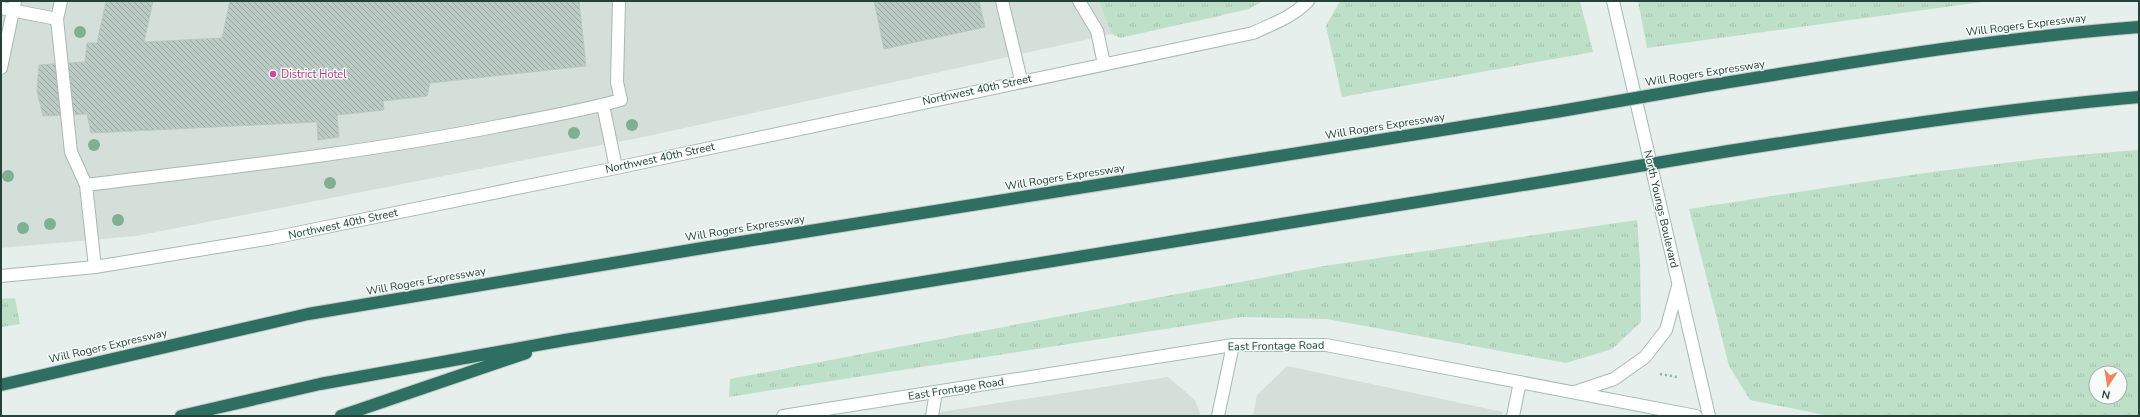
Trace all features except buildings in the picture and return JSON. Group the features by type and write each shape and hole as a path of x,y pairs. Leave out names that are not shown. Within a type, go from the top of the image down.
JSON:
{"highway":[{"name":"Will Rogers Expressway","path":"1,384 308,314 703,248 1555,112 1855,62 2054,33 2139,27"},
{"path":"181,416 320,384 565,340 1729,151 1904,124 2064,103 2139,96"},
{"path":"341,416 565,340"},
{"path":"1,381 18,380"}],"main road":[{"path":"61,1 57,19 72,152 86,185 95,267"},
{"path":"86,185 324,156 426,140 603,105 621,100 617,82 619,1"},
{"path":"1002,1 1021,80"},
{"path":"1079,1 1097,31 1104,64"},
{"name":"Northwest 40th Street","path":"1,276 95,267 272,238 616,168 1021,80 1253,33 1279,22 1301,8 1308,1"},
{"name":"North Youngs Boulevard","path":"1613,1 1709,416"},
{"path":"1,68 9,6 57,19"},
{"path":"603,105 616,168"},
{"path":"1574,392 1614,379 1645,357 1666,330 1679,284"},
{"path":"1218,416 1233,345"},
{"name":"East Frontage Road","path":"783,416 1233,345 1326,345 1696,416"},
{"path":"1513,416 1520,382"},
{"path":"932,416 936,392"}],"path":[{"path":"1652,372 1682,378"}],"shaded area":[{"path":"1,1 1263,1 1248,9 1199,21 1112,34 648,136 136,236 1,248"},
{"path":"1287,366 1503,412 1502,416 1253,416 1257,395"},
{"path":"1168,377 1195,400 1201,416 915,416"}],"green space":[{"path":"1099,1 1263,1 1248,9 1120,38 1112,34"},
{"path":"1340,1 1580,1 1593,52 1342,97 1326,26"},
{"path":"1638,1 1989,1 1647,48"},
{"path":"2139,150 2139,416 1830,416 1750,400 1729,366 1689,209 1857,183 2027,160"},
{"path":"1637,220 1640,260 1641,322 1612,349 1566,363 1327,319 1242,317 729,397 730,379 1324,266"},
{"path":"15,298 20,324 1,327 1,299"}],"place":[{"name":"District Hotel","path":"273,74"}]}
